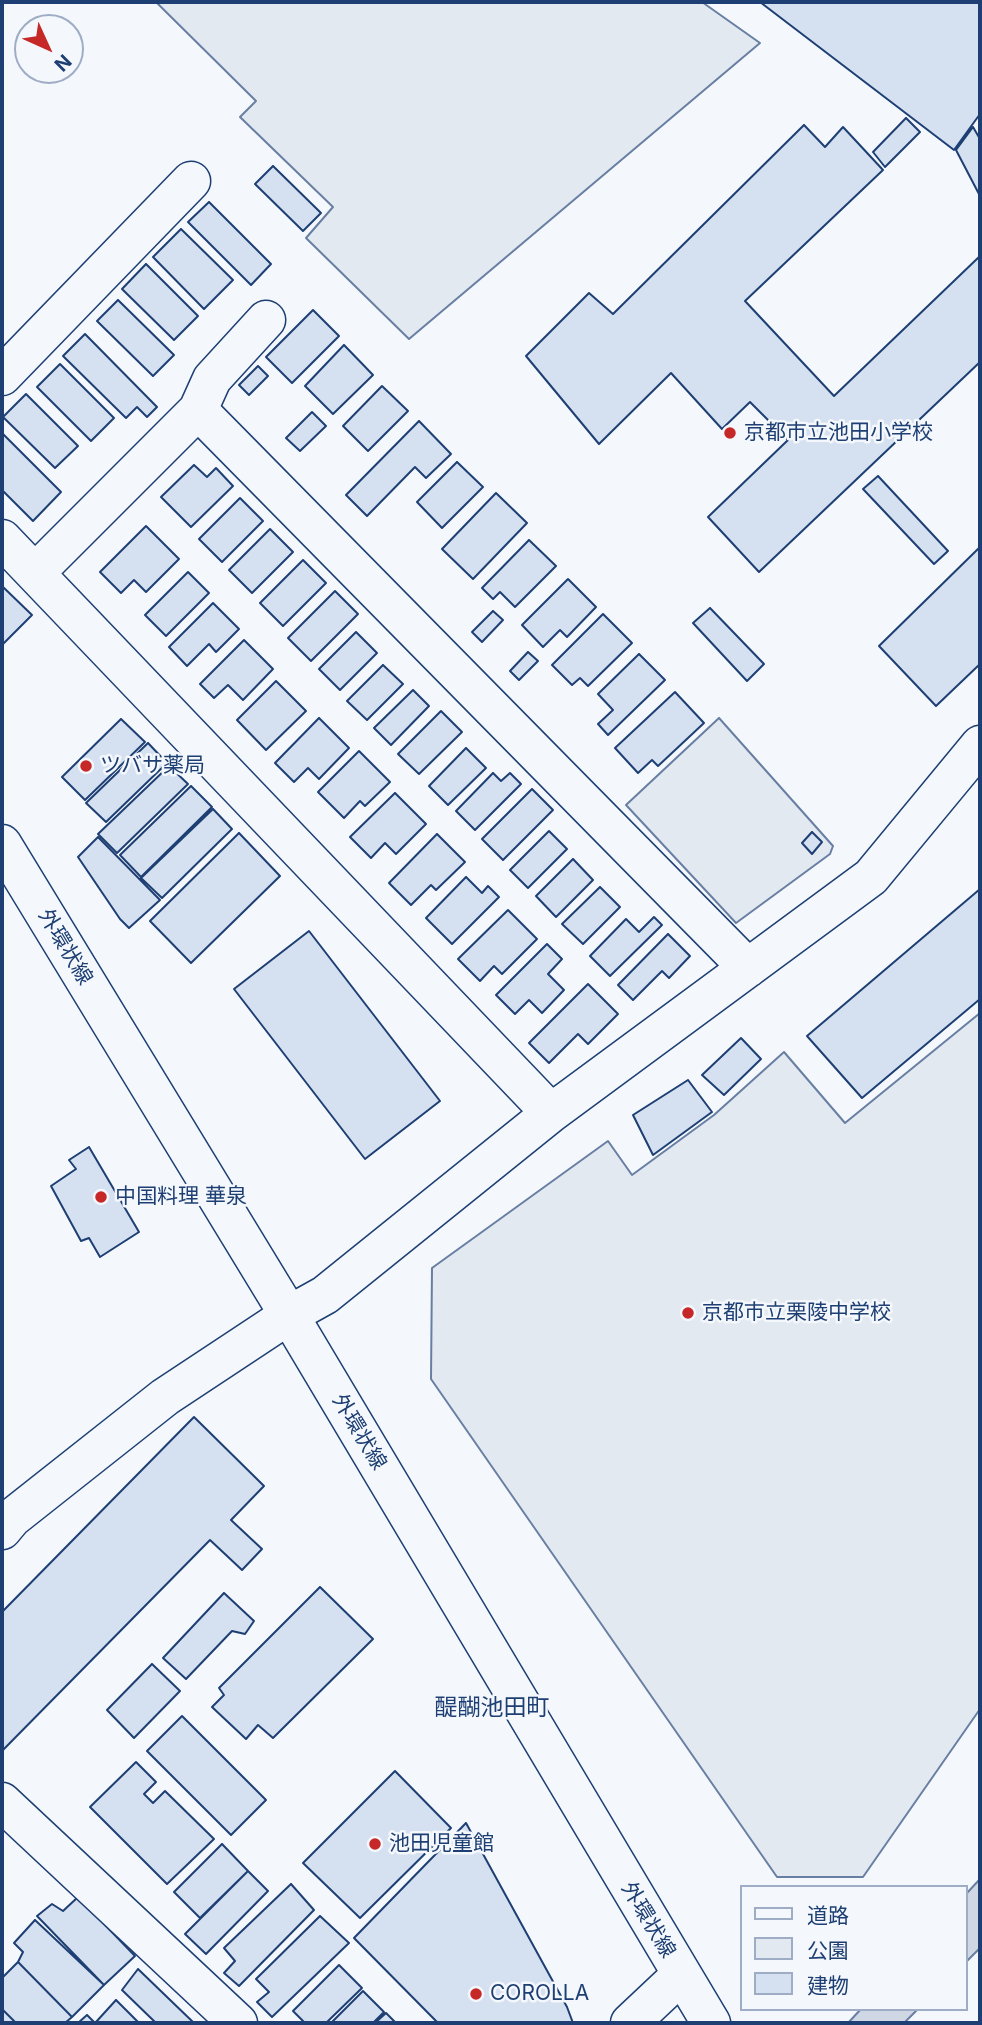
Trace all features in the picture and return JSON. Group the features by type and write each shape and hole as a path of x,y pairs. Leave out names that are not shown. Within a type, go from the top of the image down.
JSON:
{"street":[{"path":"2,376 191,181"},
{"path":"35,573 198,410 212,379 267,320"},
{"path":"198,410 748,968"},
{"path":"2,539 551,1113"},
{"path":"2,1530 12,1518 165,1397 289,1315 325,1295 551,1113 871,877 980,745"},
{"name":"外環状線","path":"2,844 289,1315 711,2023"},
{"path":"2,1802 238,2023"},
{"path":"630,2023 683,1977"}],"green space":[{"path":"156,2 702,2 760,43 409,339 306,238 333,207 240,117 256,101"},
{"path":"719,718 833,846 830,854 736,923 626,805"},
{"name":"京都市立栗陵中学校","path":"980,1013 980,1709 863,1877 777,1877 431,1379 432,1268 608,1141 632,1175 714,1115 784,1052 845,1123"}],"shaded area":[{"path":"980,1879 980,1948 968,1960 968,1892"},
{"path":"859,2011 916,2011 904,2023 848,2023"}],"building":[{"path":"760,2 980,2 980,114 954,150"},
{"path":"906,118 920,132 885,167 873,152"},
{"path":"804,125 825,147 843,127 883,170 745,301 834,396 980,256 980,362 759,572 708,517 788,440 750,402 722,429 671,373 599,444 526,356 589,293 613,314"},
{"path":"973,127 980,139 980,196 956,150"},
{"path":"273,166 321,213 303,231 255,184"},
{"path":"209,202 271,264 251,285 188,222"},
{"path":"181,229 233,280 204,309 153,257"},
{"path":"146,264 198,316 174,340 122,289"},
{"path":"118,300 174,355 153,376 97,321"},
{"path":"313,310 339,336 292,383 266,357"},
{"path":"85,334 157,407 147,417 137,407 126,418 63,356"},
{"path":"344,345 373,375 333,414 305,386"},
{"path":"60,364 114,418 91,441 37,387"},
{"path":"258,366 268,376 249,395 239,385"},
{"path":"382,386 408,411 368,451 343,426"},
{"path":"26,394 78,446 55,468 3,417"},
{"path":"312,412 326,426 300,451 286,438"},
{"path":"419,421 451,454 426,478 415,467 367,516 346,495"},
{"path":"2,433 61,492 33,521 2,490"},
{"path":"457,462 483,487 442,528 417,502"},
{"path":"194,465 207,477 216,468 233,486 191,527 161,497"},
{"path":"878,476 948,551 934,564 863,489"},
{"path":"496,493 527,523 473,579 442,549"},
{"path":"240,498 263,521 222,562 199,539"},
{"path":"146,526 179,559 146,592 134,580 121,593 100,572"},
{"path":"270,529 293,552 252,593 229,570"},
{"path":"529,540 556,566 515,607 500,592 493,599 482,588"},
{"path":"980,547 980,664 936,706 879,646"},
{"path":"303,560 326,583 283,626 260,603"},
{"path":"188,572 209,593 166,636 145,615"},
{"path":"568,579 596,607 567,637 560,630 543,647 522,625"},
{"path":"2,586 32,615 2,645"},
{"path":"335,591 358,614 311,661 288,638"},
{"path":"213,603 239,629 216,652 209,644 187,666 169,647"},
{"path":"710,608 764,664 747,681 693,623"},
{"path":"493,611 503,620 482,642 472,632"},
{"path":"603,614 632,643 588,686 580,678 572,685 552,665"},
{"path":"356,632 377,653 340,690 319,669"},
{"path":"244,640 273,669 243,700 228,685 214,698 200,684"},
{"path":"528,652 538,661 519,680 510,671"},
{"path":"639,654 665,680 608,735 598,724 613,710 598,694"},
{"path":"383,665 403,684 367,720 347,701"},
{"path":"276,681 306,711 266,750 237,720"},
{"path":"413,690 429,706 391,745 374,728"},
{"path":"675,692 704,723 658,766 652,760 638,773 615,748"},
{"path":"441,711 462,732 419,774 398,754"},
{"path":"319,718 349,748 319,779 308,768 294,782 275,763"},
{"path":"121,719 145,742 85,800 62,777"},
{"path":"148,743 167,763 106,822 86,803"},
{"path":"466,748 486,768 448,805 429,786"},
{"path":"359,751 390,782 365,806 360,801 344,818 318,792"},
{"path":"169,766 188,784 117,853 98,834"},
{"path":"493,773 501,781 510,773 521,784 475,830 456,811"},
{"path":"191,786 212,807 141,877 120,855"},
{"path":"532,789 553,810 503,860 482,839"},
{"path":"395,793 426,824 396,854 385,843 371,858 350,837"},
{"path":"213,809 232,829 162,898 141,878"},
{"path":"549,831 567,849 528,888 510,870"},
{"path":"812,832 822,842 812,854 802,843"},
{"path":"239,833 280,876 191,963 150,921"},
{"path":"437,834 465,862 436,890 431,885 411,905 389,883"},
{"path":"98,837 160,900 129,928 78,857"},
{"path":"573,859 593,880 556,917 536,896"},
{"path":"466,877 482,893 488,886 499,897 452,944 426,918"},
{"path":"600,887 620,907 583,944 562,924"},
{"path":"980,889 980,999 862,1098 807,1036"},
{"path":"508,910 537,939 502,974 494,966 480,981 458,959"},
{"path":"654,917 662,925 610,976 590,956 626,919 639,932"},
{"path":"309,931 440,1101 365,1159 234,989"},
{"path":"668,934 690,956 669,978 662,971 633,1000 618,985"},
{"path":"547,944 562,959 548,974 564,990 542,1013 529,1000 515,1014 496,995"},
{"path":"588,984 618,1014 588,1044 578,1034 549,1063 529,1043"},
{"path":"741,1038 761,1059 724,1095 702,1075"},
{"path":"688,1080 712,1112 653,1155 633,1115"},
{"path":"89,1147 139,1232 100,1257 89,1238 81,1241 51,1186 76,1169 69,1160"},
{"path":"194,1417 264,1486 231,1520 262,1549 242,1570 210,1540 2,1751 2,1612"},
{"path":"320,1587 373,1639 273,1738 258,1725 246,1739 212,1707 224,1695 219,1688"},
{"path":"224,1593 254,1621 245,1634 232,1631 186,1679 163,1658"},
{"path":"152,1664 180,1691 134,1738 107,1710"},
{"path":"182,1716 266,1800 231,1835 147,1751"},
{"path":"136,1762 156,1782 144,1794 153,1803 165,1791 214,1839 167,1884 90,1807"},
{"path":"395,1771 451,1828 360,1918 303,1863"},
{"path":"466,1823 567,2007 573,2023 438,2023 354,1938"},
{"path":"222,1844 248,1871 200,1918 174,1892"},
{"path":"248,1871 268,1891 206,1954 185,1934"},
{"path":"291,1884 314,1910 239,1986 224,1973 235,1961 224,1948"},
{"path":"78,1897 135,1956 104,1985 37,1916 52,1904 63,1911"},
{"path":"320,1916 349,1943 272,2017 257,2002 269,1992 256,1979"},
{"path":"35,1920 104,1985 72,2017 18,1962 23,1952 14,1943"},
{"path":"18,1962 72,2017 65,2023 16,2023 2,2009 2,1978"},
{"path":"339,1965 362,1988 326,2023 305,2023 293,2011"},
{"path":"138,1969 194,2023 156,2023 122,1990"},
{"path":"363,1991 384,2012 373,2023 331,2023"},
{"path":"116,2000 139,2023 96,2022"},
{"path":"2,2009 16,2023 2,2023"},
{"path":"386,2013 396,2023 375,2023"},
{"path":"87,2015 95,2023 78,2023"}],"place":[{"name":"京都市立池田小学校","path":"730,433"},
{"name":"ツバサ薬局","path":"86,766"},
{"name":"中国料理 華泉","path":"101,1197"},
{"name":"京都市立栗陵中学校","path":"688,1313"},
{"name":"池田児童館","path":"375,1844"},
{"name":"COROLLA","path":"476,1994"}],"district":[{"name":"醍醐池田町","path":"492,1708"}]}
